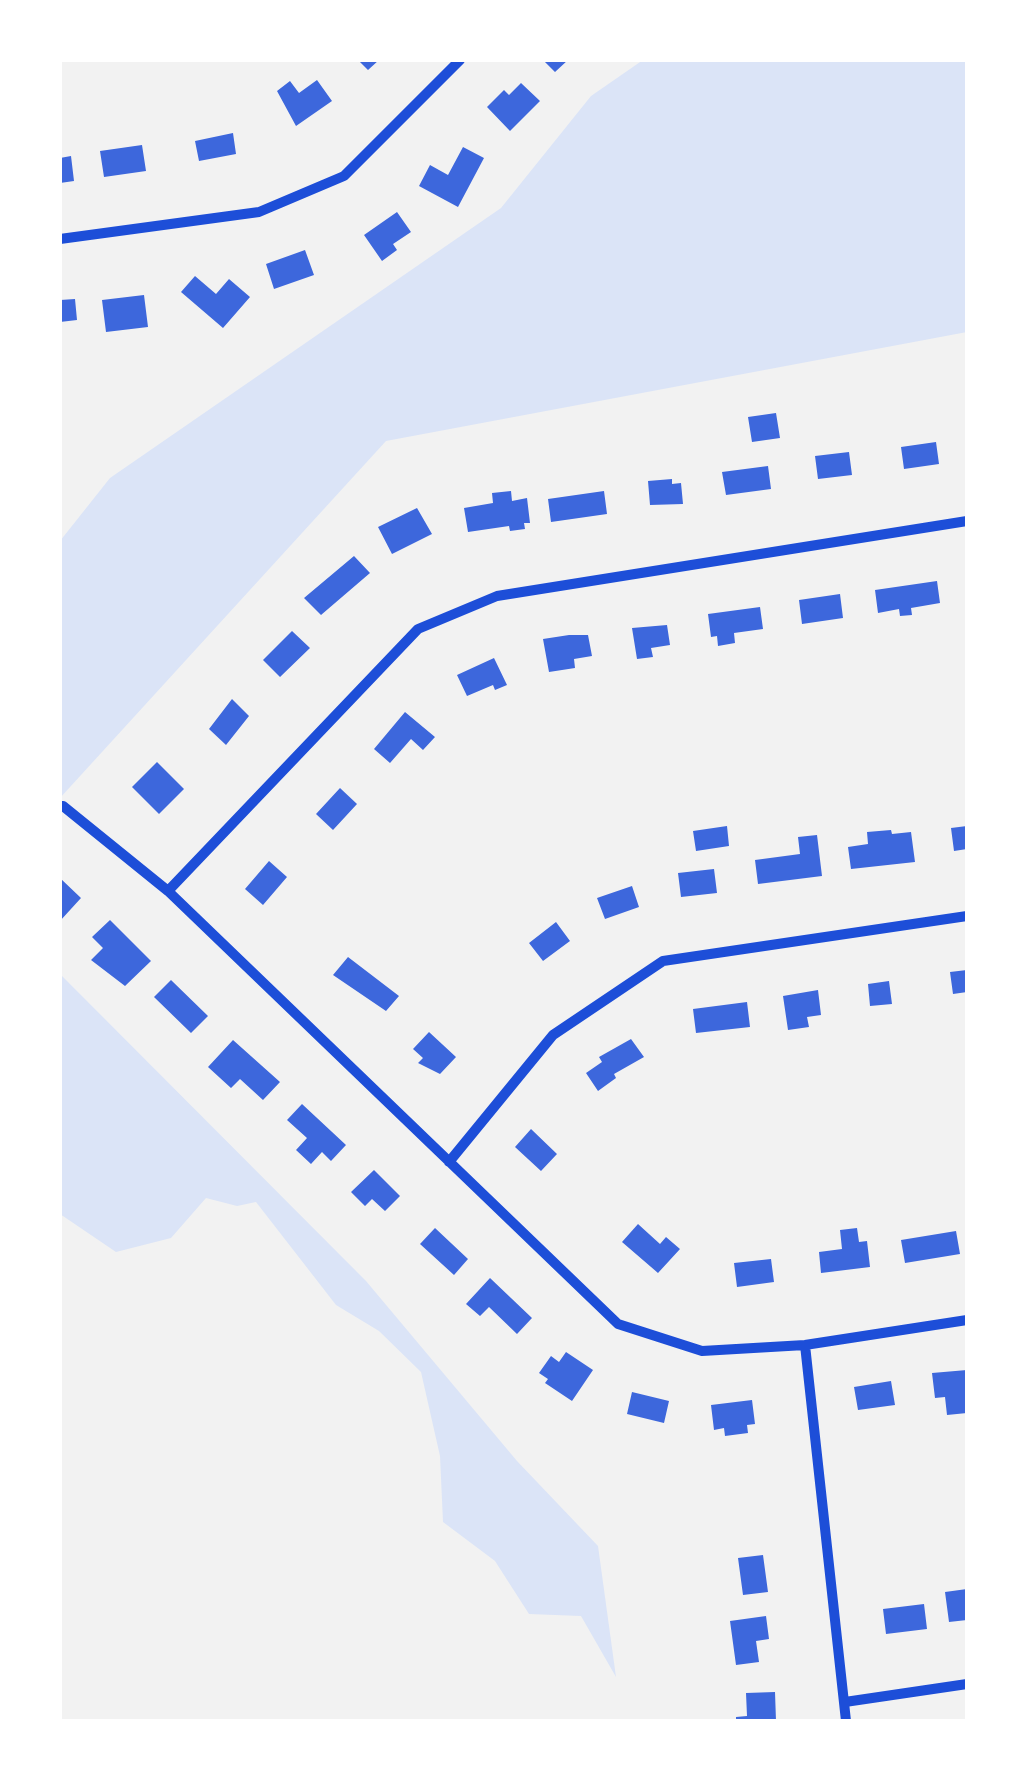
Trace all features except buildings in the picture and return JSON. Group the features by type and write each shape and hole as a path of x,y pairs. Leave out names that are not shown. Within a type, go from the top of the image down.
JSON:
{"street":[{"path":"60,240 260,212 344,176 460,60"},
{"path":"168,890 418,629 497,596 967,521"},
{"path":"63,806 168,890 618,1324 702,1352 805,1345 967,1320"},
{"path":"449,1162 554,1034 663,960 967,916"},
{"path":"805,1345 846,1721"},
{"path":"845,1702 967,1684"}],"shaded area":[{"path":"643,60 967,60 967,332 386,441 60,798 60,541 110,478 501,208 591,96"},
{"path":"60,974 366,1281 517,1461 598,1546 616,1677 581,1616 529,1614 495,1561 443,1522 440,1456 421,1372 379,1331 336,1305 256,1202 237,1206 206,1198 171,1238 116,1252 60,1214"}]}
